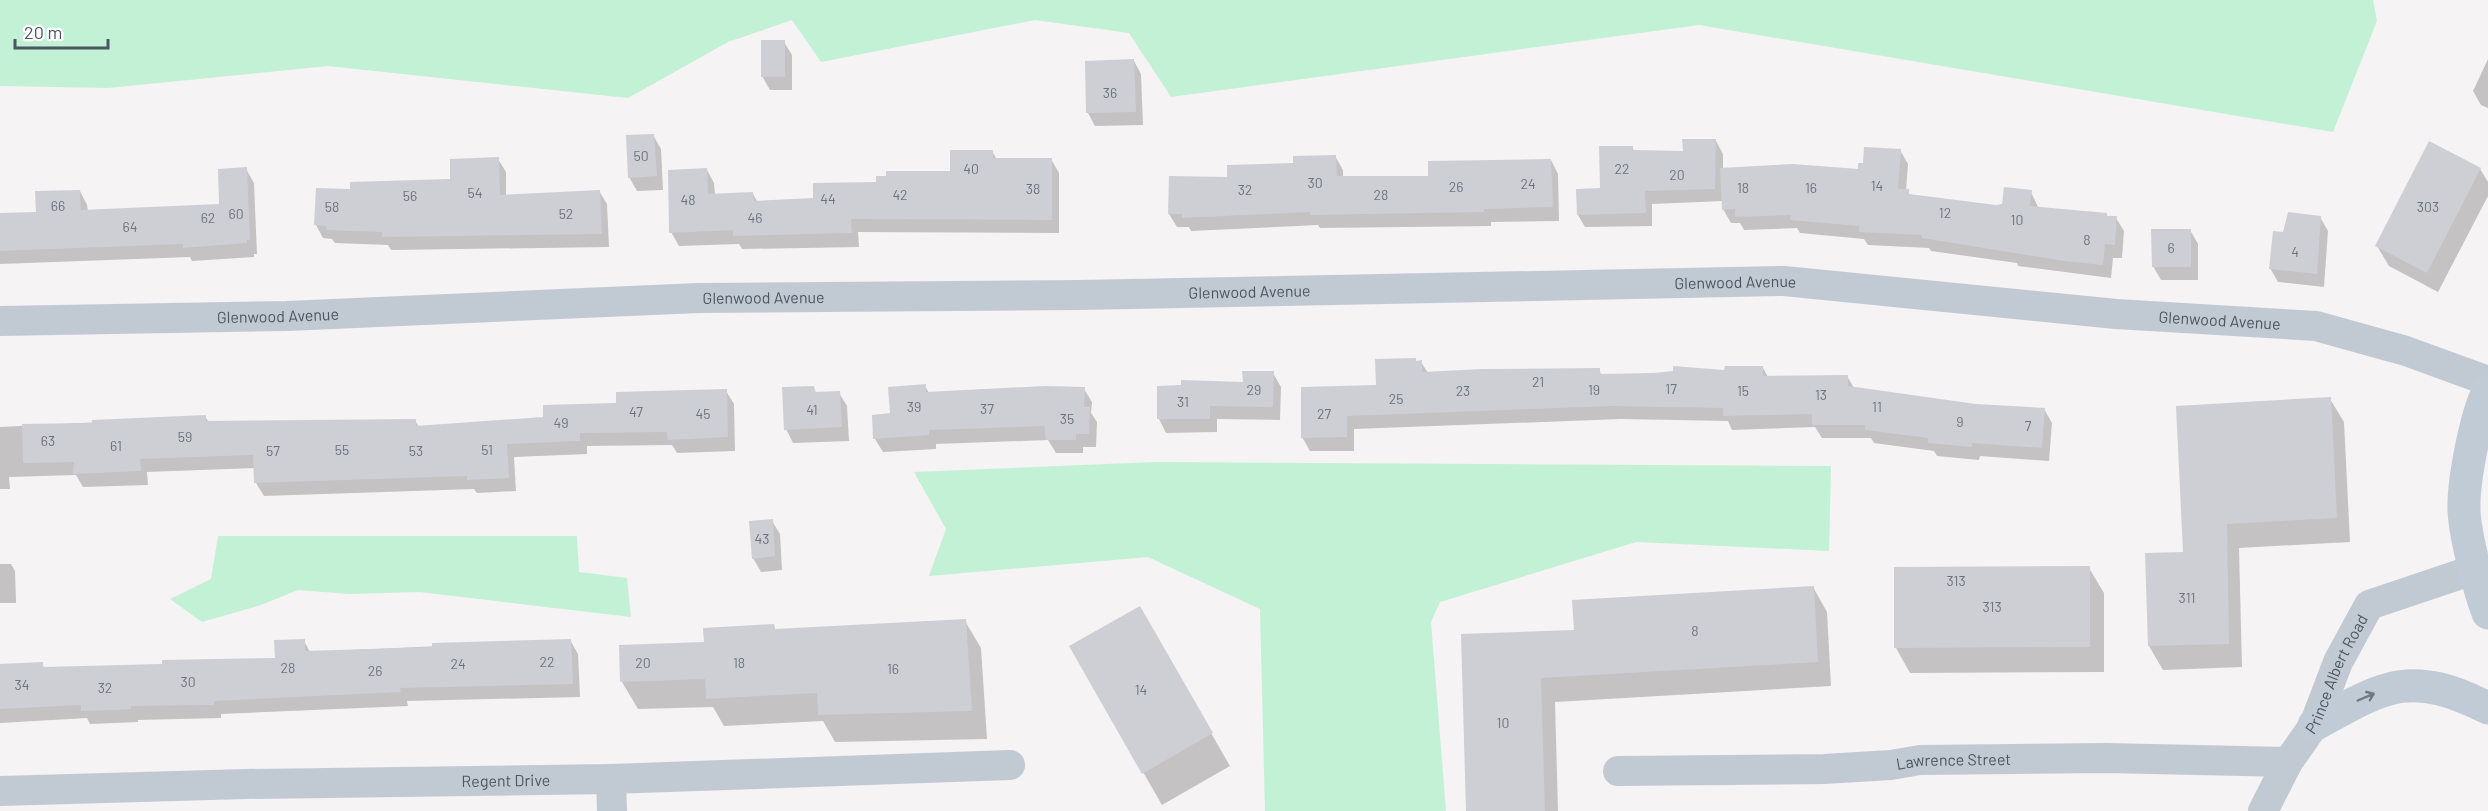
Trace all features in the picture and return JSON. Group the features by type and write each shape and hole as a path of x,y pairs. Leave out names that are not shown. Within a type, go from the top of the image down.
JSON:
{"main road":[{"path":"2488,392 2479,410 2463,505 2488,613"},
{"path":"2314,725 2364,697 2399,685 2431,686 2488,708"}],"street":[{"name":"Glenwood Avenue","path":"0,321 287,316 699,298 1079,295 1784,281 2116,314 2316,326 2406,351 2488,381"},
{"name":"Prince Albert Road","path":"2263,811 2288,762 2314,725 2338,662 2369,605 2476,569"},
{"name":"Lawrence Street","path":"1618,771 1824,769 1891,765 1920,760 2106,758 2288,762"},
{"name":"Regent Drive","path":"0,791 136,800 258,784 611,779 1010,765"},
{"path":"611,779 612,811"}],"green space":[{"path":"0,0 2373,0 2377,21 2333,132 1699,25 1171,97 1129,33 1035,20 821,62 792,20 728,42 628,98 328,66 108,88 0,86"},
{"path":"1155,462 1831,466 1829,551 1636,542 1440,602 1431,622 1446,811 1265,811 1260,609 1148,557 929,576 946,529 914,472"},
{"path":"218,536 577,536 579,572 627,578 631,617 420,592 349,594 298,590 261,605 202,622 170,599 211,579"}],"building":[{"path":"761,40 785,40 785,77 761,77"},
{"path":"1134,59 1136,112 1086,113 1085,61"},
{"path":"654,134 657,176 628,178 626,135"},
{"path":"1682,139 1716,139 1715,189 1645,191 1646,213 1577,215 1576,189 1600,188 1599,146 1633,146 1633,150 1683,151"},
{"path":"2429,141 2481,168 2427,273 2375,246"},
{"path":"1864,147 1901,149 1898,189 1909,189 1909,194 1996,205 2002,204 2004,187 2032,190 2030,206 2107,213 2106,216 2117,216 2115,245 2105,244 2103,265 1922,238 1922,235 1859,232 1859,226 1790,220 1791,215 1735,217 1735,209 1722,210 1720,168 1793,164 1858,169 1858,163 1863,163"},
{"path":"950,150 993,150 993,158 1052,158 1052,220 851,219 852,233 733,236 733,230 669,233 668,170 707,168 708,194 753,192 754,201 813,198 813,183 876,182 876,176 886,176 886,171 950,171"},
{"path":"1336,155 1337,176 1428,176 1428,161 1551,159 1553,207 1484,209 1484,212 1310,215 1310,212 1182,218 1182,214 1168,214 1169,176 1227,177 1227,165 1293,163 1293,156"},
{"path":"499,157 500,195 600,190 602,234 382,237 382,232 326,230 326,226 314,225 316,188 350,189 350,182 450,179 450,159"},
{"path":"247,167 250,240 247,240 247,243 183,248 183,244 0,251 0,213 36,212 35,191 80,190 81,210 219,204 218,169"},
{"path":"2288,212 2321,216 2317,274 2269,269 2273,231 2283,232"},
{"path":"2151,229 2191,229 2191,267 2152,267"},
{"path":"1416,358 1416,361 1422,360 1422,372 1600,368 1600,374 1673,371 1673,366 1724,370 1725,366 1763,366 1763,376 1848,375 1848,386 1976,404 2045,408 2042,448 1972,443 1972,447 1928,443 1928,438 1865,430 1865,425 1812,425 1812,414 1723,416 1723,408 1612,406 1347,416 1347,437 1301,438 1301,387 1376,385 1375,359"},
{"path":"1242,371 1274,371 1273,407 1210,406 1210,419 1157,419 1157,386 1181,385 1181,380 1243,382"},
{"path":"926,384 926,392 1045,386 1085,387 1084,407 1090,407 1089,434 1076,434 1076,440 1046,440 1044,426 929,430 929,435 873,439 872,415 890,413 888,387"},
{"path":"814,386 815,392 840,391 842,427 784,430 782,387"},
{"path":"727,389 728,437 668,440 667,432 580,433 580,441 507,444 509,478 467,480 467,476 254,483 253,455 140,459 141,471 73,474 74,462 23,463 22,424 92,423 92,420 206,415 206,421 416,419 416,426 543,417 543,405 616,403 616,392"},
{"path":"2331,397 2337,518 2227,524 2229,644 2148,646 2145,553 2183,552 2176,406"},
{"path":"773,519 775,556 752,559 749,521"},
{"path":"2090,566 2090,647 1894,648 1894,567"},
{"path":"1814,586 1818,662 1541,678 1545,811 1466,811 1461,634 1574,630 1572,600"},
{"path":"1140,606 1213,733 1142,774 1069,646"},
{"path":"966,619 972,711 818,715 817,693 706,699 705,679 620,682 619,645 704,642 703,628 774,624 775,629"},
{"path":"305,639 305,651 432,647 432,643 571,639 573,684 400,688 401,692 214,701 214,705 131,706 131,709 113,710 81,711 81,705 0,709 0,664 43,662 43,667 162,664 162,660 275,658 274,640"}]}
